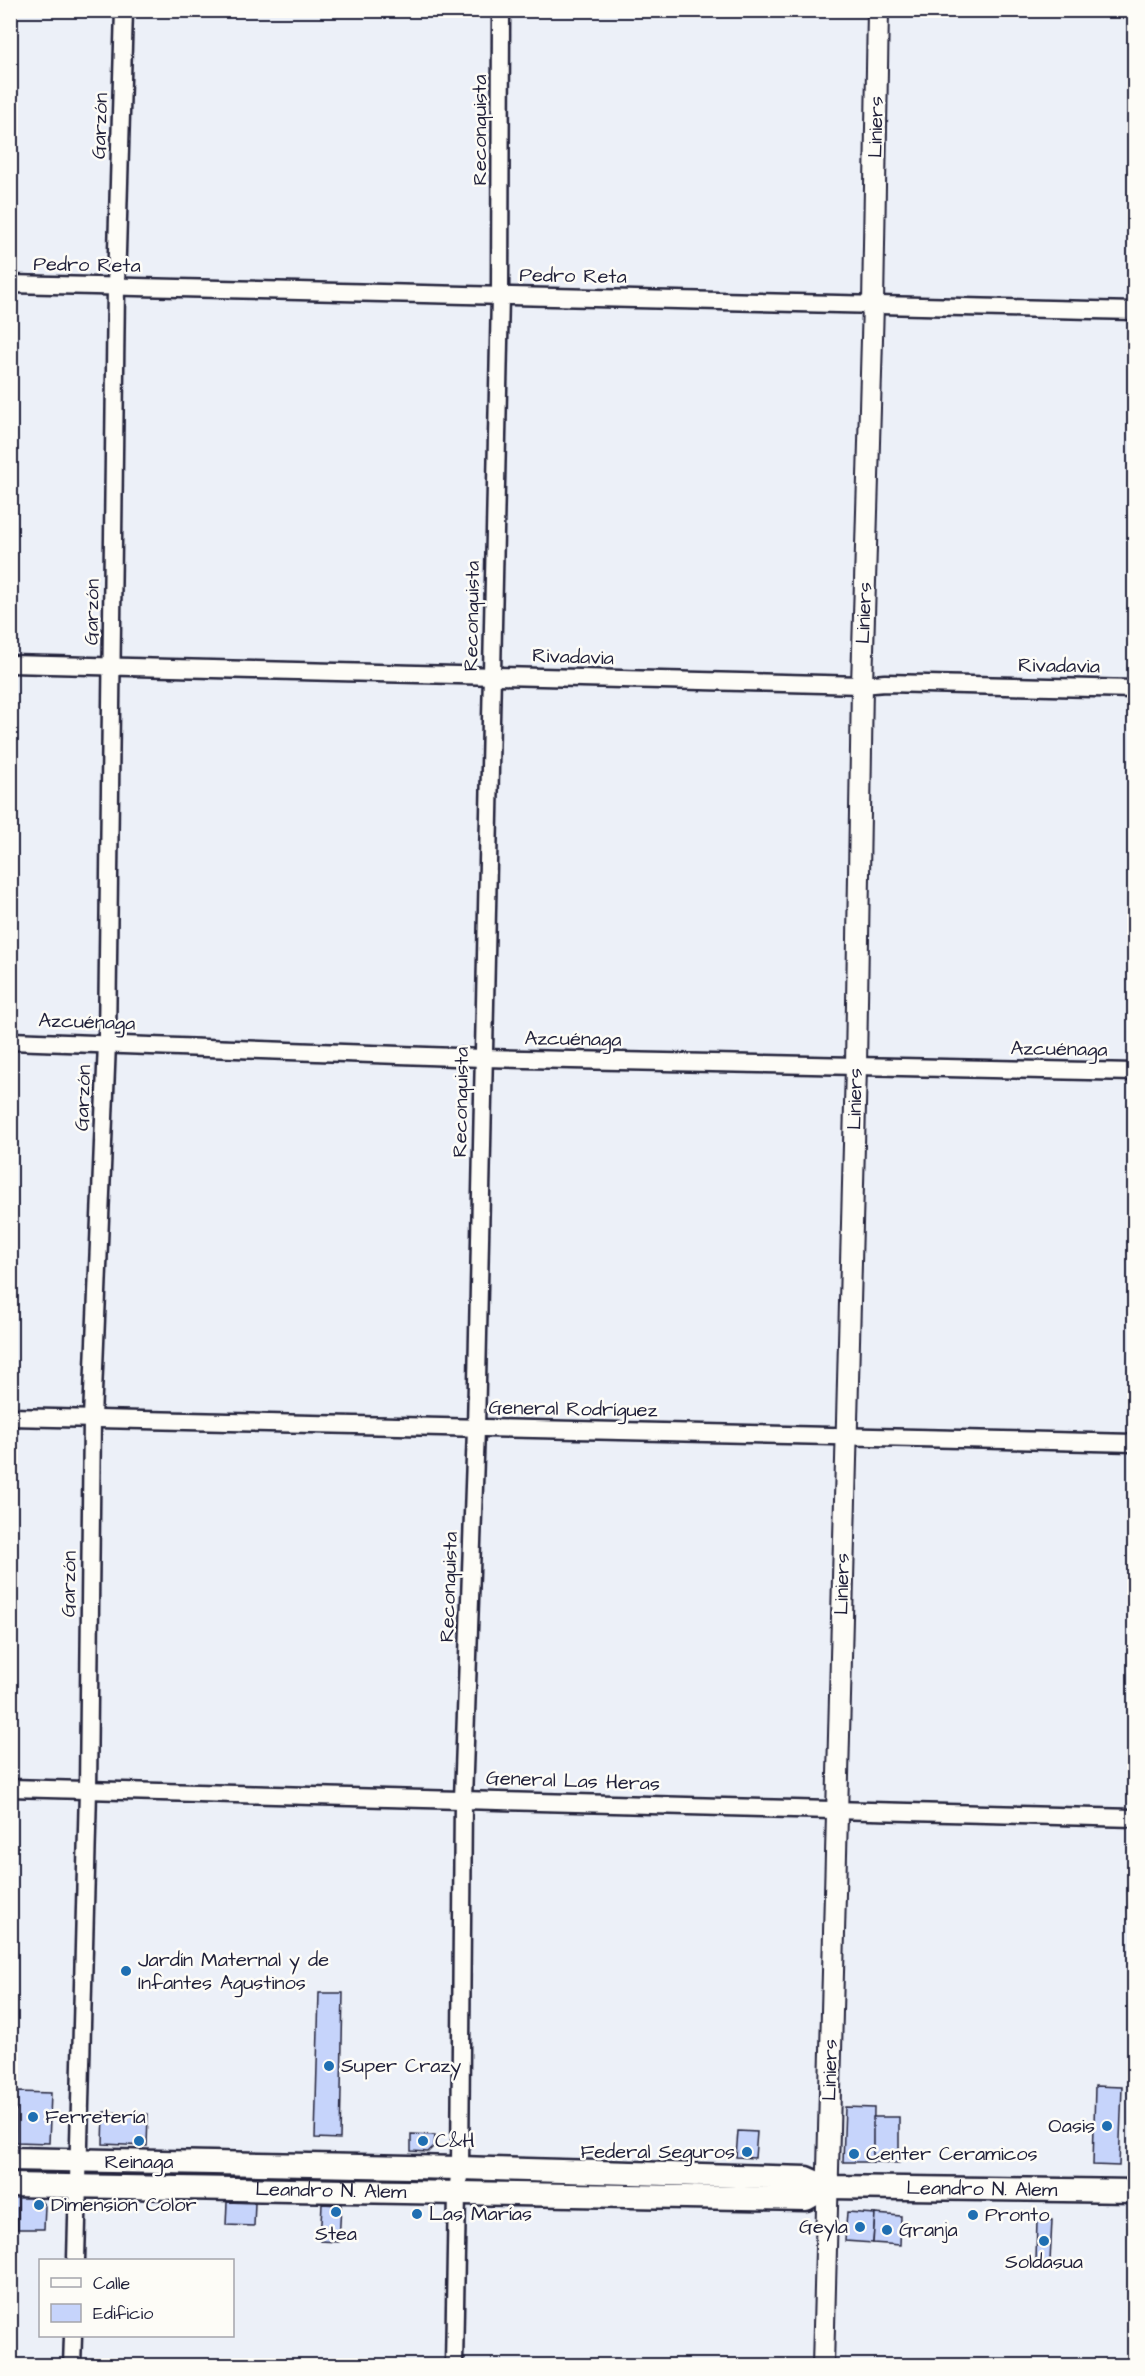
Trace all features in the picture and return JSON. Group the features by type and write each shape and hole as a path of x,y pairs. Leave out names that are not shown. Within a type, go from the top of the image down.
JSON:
{"main road":[{"name":"Leandro N. Alem","path":"10,2160 460,2168 806,2178 827,2187 1134,2191"},
{"name":"Leandro N. Alem","path":"10,2185 806,2199 827,2187"}],"street":[{"name":"Garzón","path":"76,2259 88,1790 92,1418 107,1043 116,286 124,10"},
{"name":"Reconquista","path":"454,2366 457,2193 460,2168 463,1798 476,1429 500,295 501,10"},
{"name":"Liniers","path":"824,2366 856,1066 862,685 873,304 878,10"},
{"name":"Pedro Reta","path":"10,285 1134,311"},
{"name":"Rivadavia","path":"10,664 862,685 885,683 1134,689"},
{"name":"Azcuénaga","path":"10,1041 483,1058 1134,1072"},
{"name":"General Rodríguez","path":"10,1417 1134,1443"},
{"name":"General Las Heras","path":"10,1788 463,1798 1134,1818"},
{"path":"72,2366 73,2337"}],"building":[{"name":"Super Crazy","path":"319,1993 343,1993 340,2139 315,2138"},
{"name":"Oasis","path":"1095,2086 1122,2087 1119,2166 1093,2165"},
{"name":"Ferretería","path":"17,2092 51,2093 49,2143 16,2142"},
{"path":"845,2107 874,2108 873,2162 843,2162"},
{"path":"104,2112 148,2114 147,2146 103,2144"},
{"path":"873,2117 899,2117 899,2163 873,2162"},
{"path":"738,2131 757,2132 755,2158 736,2157"},
{"name":"C&H","path":"411,2134 435,2135 434,2146 428,2152 411,2151"},
{"path":"10,2197 18,2197 18,2229 10,2229"},
{"path":"18,2197 38,2197 45,2206 44,2229 18,2229"},
{"path":"227,2202 255,2203 254,2226 226,2225"},
{"path":"322,2204 341,2205 339,2242 320,2241"},
{"name":"Geyla","path":"847,2212 875,2214 873,2243 845,2241"},
{"name":"Granja","path":"875,2214 901,2216 900,2245 873,2243"},
{"name":"Soldasua","path":"1037,2219 1052,2220 1050,2262 1036,2262"}],"place":[{"name":"Jardín Maternal y de Infantes Agustinos","path":"126,1971"},
{"name":"Super Crazy","path":"329,2066"},
{"name":"Ferretería","path":"33,2117"},
{"name":"Oasis","path":"1107,2126"},
{"name":"Reinaga","path":"139,2141"},
{"name":"C&H","path":"423,2141"},
{"name":"Federal Seguros","path":"747,2152"},
{"name":"Center Ceramicos","path":"854,2154"},
{"name":"Dimension Color","path":"39,2205"},
{"name":"Stea","path":"336,2212"},
{"name":"Las Marías","path":"417,2214"},
{"name":"Pronto","path":"973,2215"},
{"name":"Geyla","path":"860,2227"},
{"name":"Granja","path":"887,2230"},
{"name":"Soldasua","path":"1044,2241"}]}
